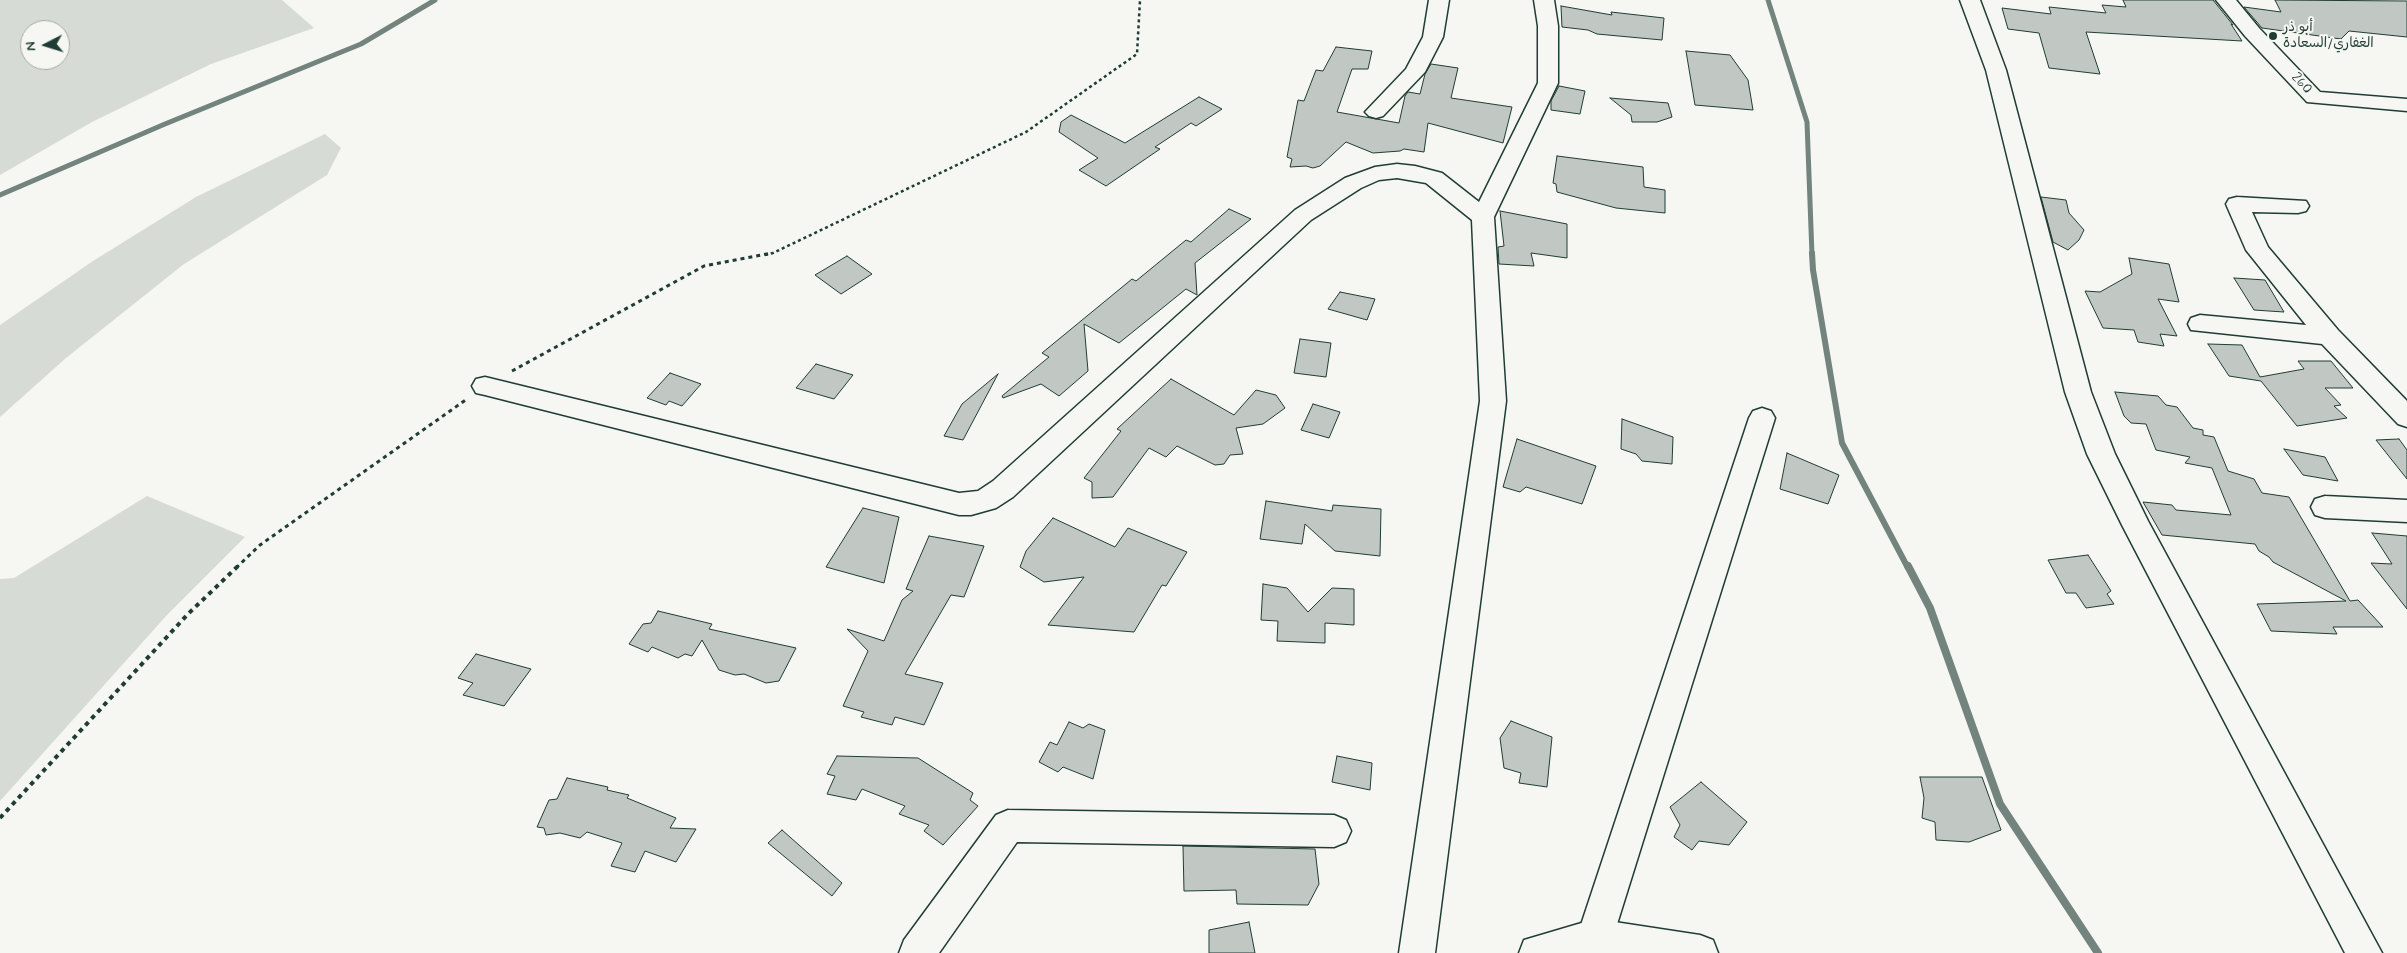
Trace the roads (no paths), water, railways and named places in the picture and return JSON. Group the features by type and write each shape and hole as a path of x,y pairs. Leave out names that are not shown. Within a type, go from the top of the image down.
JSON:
{"street":[{"path":"1376,112 1416,72 1433,36 1439,0"},
{"path":"1417,953 1493,401 1483,217 1548,82 1548,26 1544,0"},
{"path":"1970,0 1996,70 2078,392 2101,454 2136,525 2364,953"},
{"name":"260","path":"2226,0 2252,32 2314,98 2407,105"},
{"path":"485,386 959,504 971,504 986,500 1003,489 1303,215 1353,183 1376,174 1397,171 1415,173 1434,178 1483,217"},
{"path":"2298,206 2237,204 2258,250 2329,336 2407,417"},
{"path":"2200,324 2329,336"},
{"path":"1595,937 1762,418"},
{"path":"2325,507 2407,511"},
{"path":"917,953 1008,826 1334,831"},
{"path":"1537,953 1595,937 1700,953"}],"waterway":[{"path":"0,195 165,124 361,44 435,0"},
{"path":"1768,0 1807,122 1812,255"},
{"path":"1812,253 1813,270 1842,443 1908,568"},
{"path":"1908,566 1930,608 2000,804 2098,953"}],"place":[{"name":"أبو ذر الغفاري/السعادة","path":"2273,36"}]}
